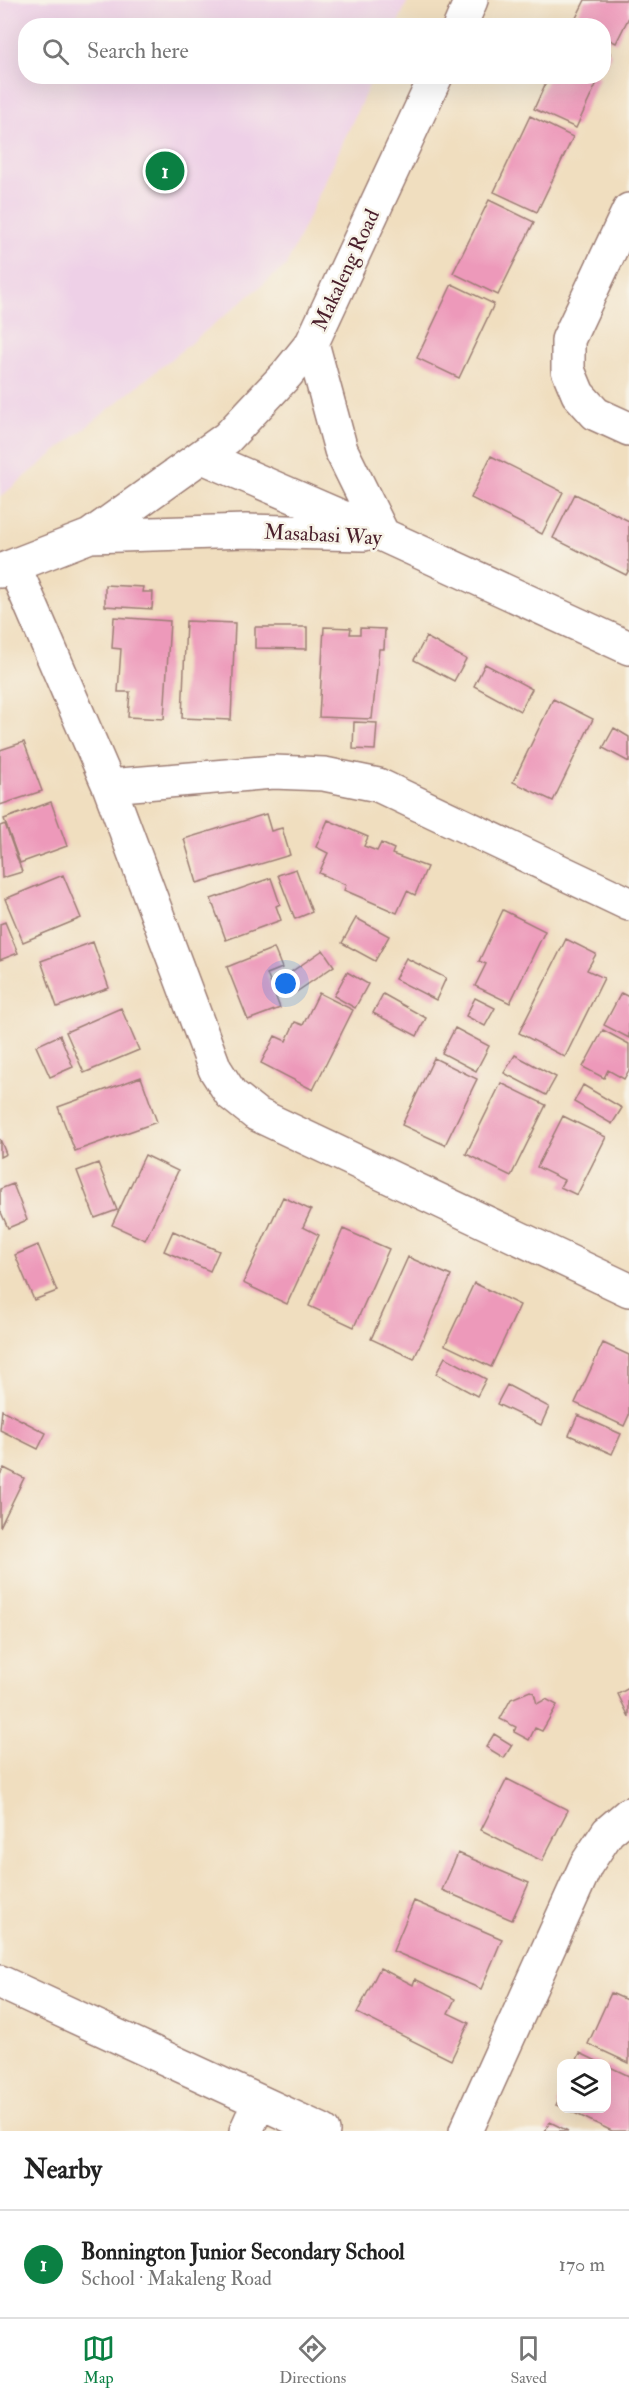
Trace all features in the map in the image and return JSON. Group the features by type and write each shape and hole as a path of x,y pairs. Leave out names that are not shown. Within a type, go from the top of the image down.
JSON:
{"street":[{"path":"463,18 471,0"},
{"name":"Makaleng Road","path":"382,535 341,450 312,343 432,84"},
{"path":"629,210 568,340 568,370 578,394 596,414 629,429"},
{"path":"90,536 227,438 312,343"},
{"path":"203,457 382,535"},
{"name":"Masabasi Way","path":"7,568 90,536 246,531 382,535 629,648"},
{"path":"7,568 109,786 215,1069 231,1094 256,1114 629,1290"},
{"path":"109,786 273,772 324,774 378,785 629,903"},
{"path":"466,2131 586,1865 608,1832 629,1814"},
{"path":"0,1983 253,2117 323,2131"}],"shaded area":[{"path":"0,0 408,0 400,18 18,18 18,84 370,84 286,266 0,497"}],"building":[{"path":"585,0 629,0 629,17 616,43 611,40 611,18 576,18"},
{"path":"545,84 596,84 576,128 534,109"},
{"path":"530,116 573,137 537,212 494,192"},
{"path":"489,200 534,222 498,295 453,273"},
{"path":"452,284 494,304 459,378 417,358"},
{"path":"491,456 563,492 542,534 471,498"},
{"path":"575,494 629,521 629,570 626,575 553,538"},
{"path":"105,585 143,587 142,592 153,592 152,609 105,606"},
{"path":"114,617 170,621 164,719 128,717 130,692 118,692 121,649 112,648"},
{"path":"186,621 235,623 231,720 182,718"},
{"path":"255,627 307,627 307,649 255,648"},
{"path":"324,627 351,628 350,634 360,634 360,628 385,629 384,649 379,649 372,719 319,717"},
{"path":"426,637 466,659 454,681 414,660"},
{"path":"485,664 532,689 520,711 474,686"},
{"path":"553,699 593,719 553,801 513,782"},
{"path":"354,722 377,723 375,750 353,749"},
{"path":"614,728 629,737 629,762 603,748"},
{"path":"24,742 42,791 0,805 0,750"},
{"path":"51,802 67,846 20,863 4,819"},
{"path":"266,814 271,831 282,828 290,855 197,883 184,839"},
{"path":"328,820 368,837 364,846 377,851 381,843 394,849 392,854 427,867 415,895 407,891 397,913 344,890 346,885 319,873 328,853 316,847"},
{"path":"5,824 22,872 2,878 0,826"},
{"path":"296,869 312,912 295,919 278,875"},
{"path":"63,875 81,918 23,942 5,899"},
{"path":"271,878 280,904 276,906 281,920 226,940 211,899"},
{"path":"503,910 545,931 510,1003 475,986 486,964 479,961"},
{"path":"356,918 389,936 375,961 342,943"},
{"path":"5,922 18,953 0,960 0,924"},
{"path":"566,939 596,954 587,970 604,978 565,1057 519,1033"},
{"path":"93,942 109,988 57,1007 41,961"},
{"path":"274,948 282,968 267,974 280,1008 248,1020 227,967"},
{"path":"323,950 334,966 292,995 281,979"},
{"path":"406,958 446,978 436,1000 395,979"},
{"path":"347,972 368,984 355,1008 334,996"},
{"path":"319,993 353,1010 313,1090 261,1063 275,1036 286,1041 295,1022 303,1025"},
{"path":"621,993 629,997 629,1038 604,1025"},
{"path":"383,994 426,1018 417,1036 373,1013"},
{"path":"475,998 495,1008 485,1026 466,1016"},
{"path":"121,1008 139,1050 84,1073 66,1032"},
{"path":"455,1028 489,1046 476,1071 442,1053"},
{"path":"603,1030 629,1044 629,1070 624,1079 608,1070 604,1078 583,1067"},
{"path":"60,1035 73,1067 50,1077 36,1046"},
{"path":"515,1055 556,1077 546,1095 504,1073"},
{"path":"434,1058 477,1079 445,1145 402,1125"},
{"path":"141,1077 157,1122 75,1151 58,1107"},
{"path":"501,1083 546,1105 511,1176 466,1154"},
{"path":"583,1085 622,1108 612,1124 574,1102"},
{"path":"563,1116 606,1137 577,1195 560,1187 564,1180 537,1167"},
{"path":"0,1139 6,1154 0,1157"},
{"path":"145,1155 178,1171 145,1240 112,1225"},
{"path":"98,1163 117,1210 95,1218 77,1171"},
{"path":"13,1184 27,1220 8,1228 0,1210 0,1189"},
{"path":"283,1197 311,1210 303,1227 319,1235 287,1304 243,1283"},
{"path":"343,1229 389,1249 354,1327 309,1306"},
{"path":"173,1231 219,1251 210,1271 164,1251"},
{"path":"38,1245 57,1291 34,1300 15,1255"},
{"path":"408,1257 451,1276 414,1359 371,1339"},
{"path":"474,1283 520,1305 491,1367 445,1345"},
{"path":"603,1343 629,1355 629,1415 624,1426 575,1403"},
{"path":"445,1357 486,1379 477,1396 436,1374"},
{"path":"507,1385 549,1407 541,1425 497,1404"},
{"path":"2,1410 46,1433 38,1449 0,1430"},
{"path":"578,1415 621,1434 612,1454 569,1435"},
{"path":"4,1468 24,1478 0,1527 0,1475"},
{"path":"629,1688 629,1717 618,1694"},
{"path":"530,1691 534,1693 537,1704 546,1699 557,1705 542,1731 535,1728 529,1740 514,1732 516,1727 500,1719 511,1699"},
{"path":"494,1734 512,1745 504,1758 486,1747"},
{"path":"507,1779 568,1810 542,1861 481,1830"},
{"path":"458,1853 529,1883 512,1920 442,1890"},
{"path":"414,1901 502,1939 481,1989 393,1951"},
{"path":"380,1968 413,1985 415,1979 455,1999 448,2013 469,2023 451,2060 357,2013"},
{"path":"611,1993 629,2001 629,2063 588,2044"},
{"path":"580,2053 593,2059 577,2059"},
{"path":"611,2067 629,2076 629,2131 612,2131 574,2113 611,2113"},
{"path":"550,2122 568,2131 545,2131"}],"place":[{"name":"Bonnington Junior Secondary School","path":"165,171"}]}
